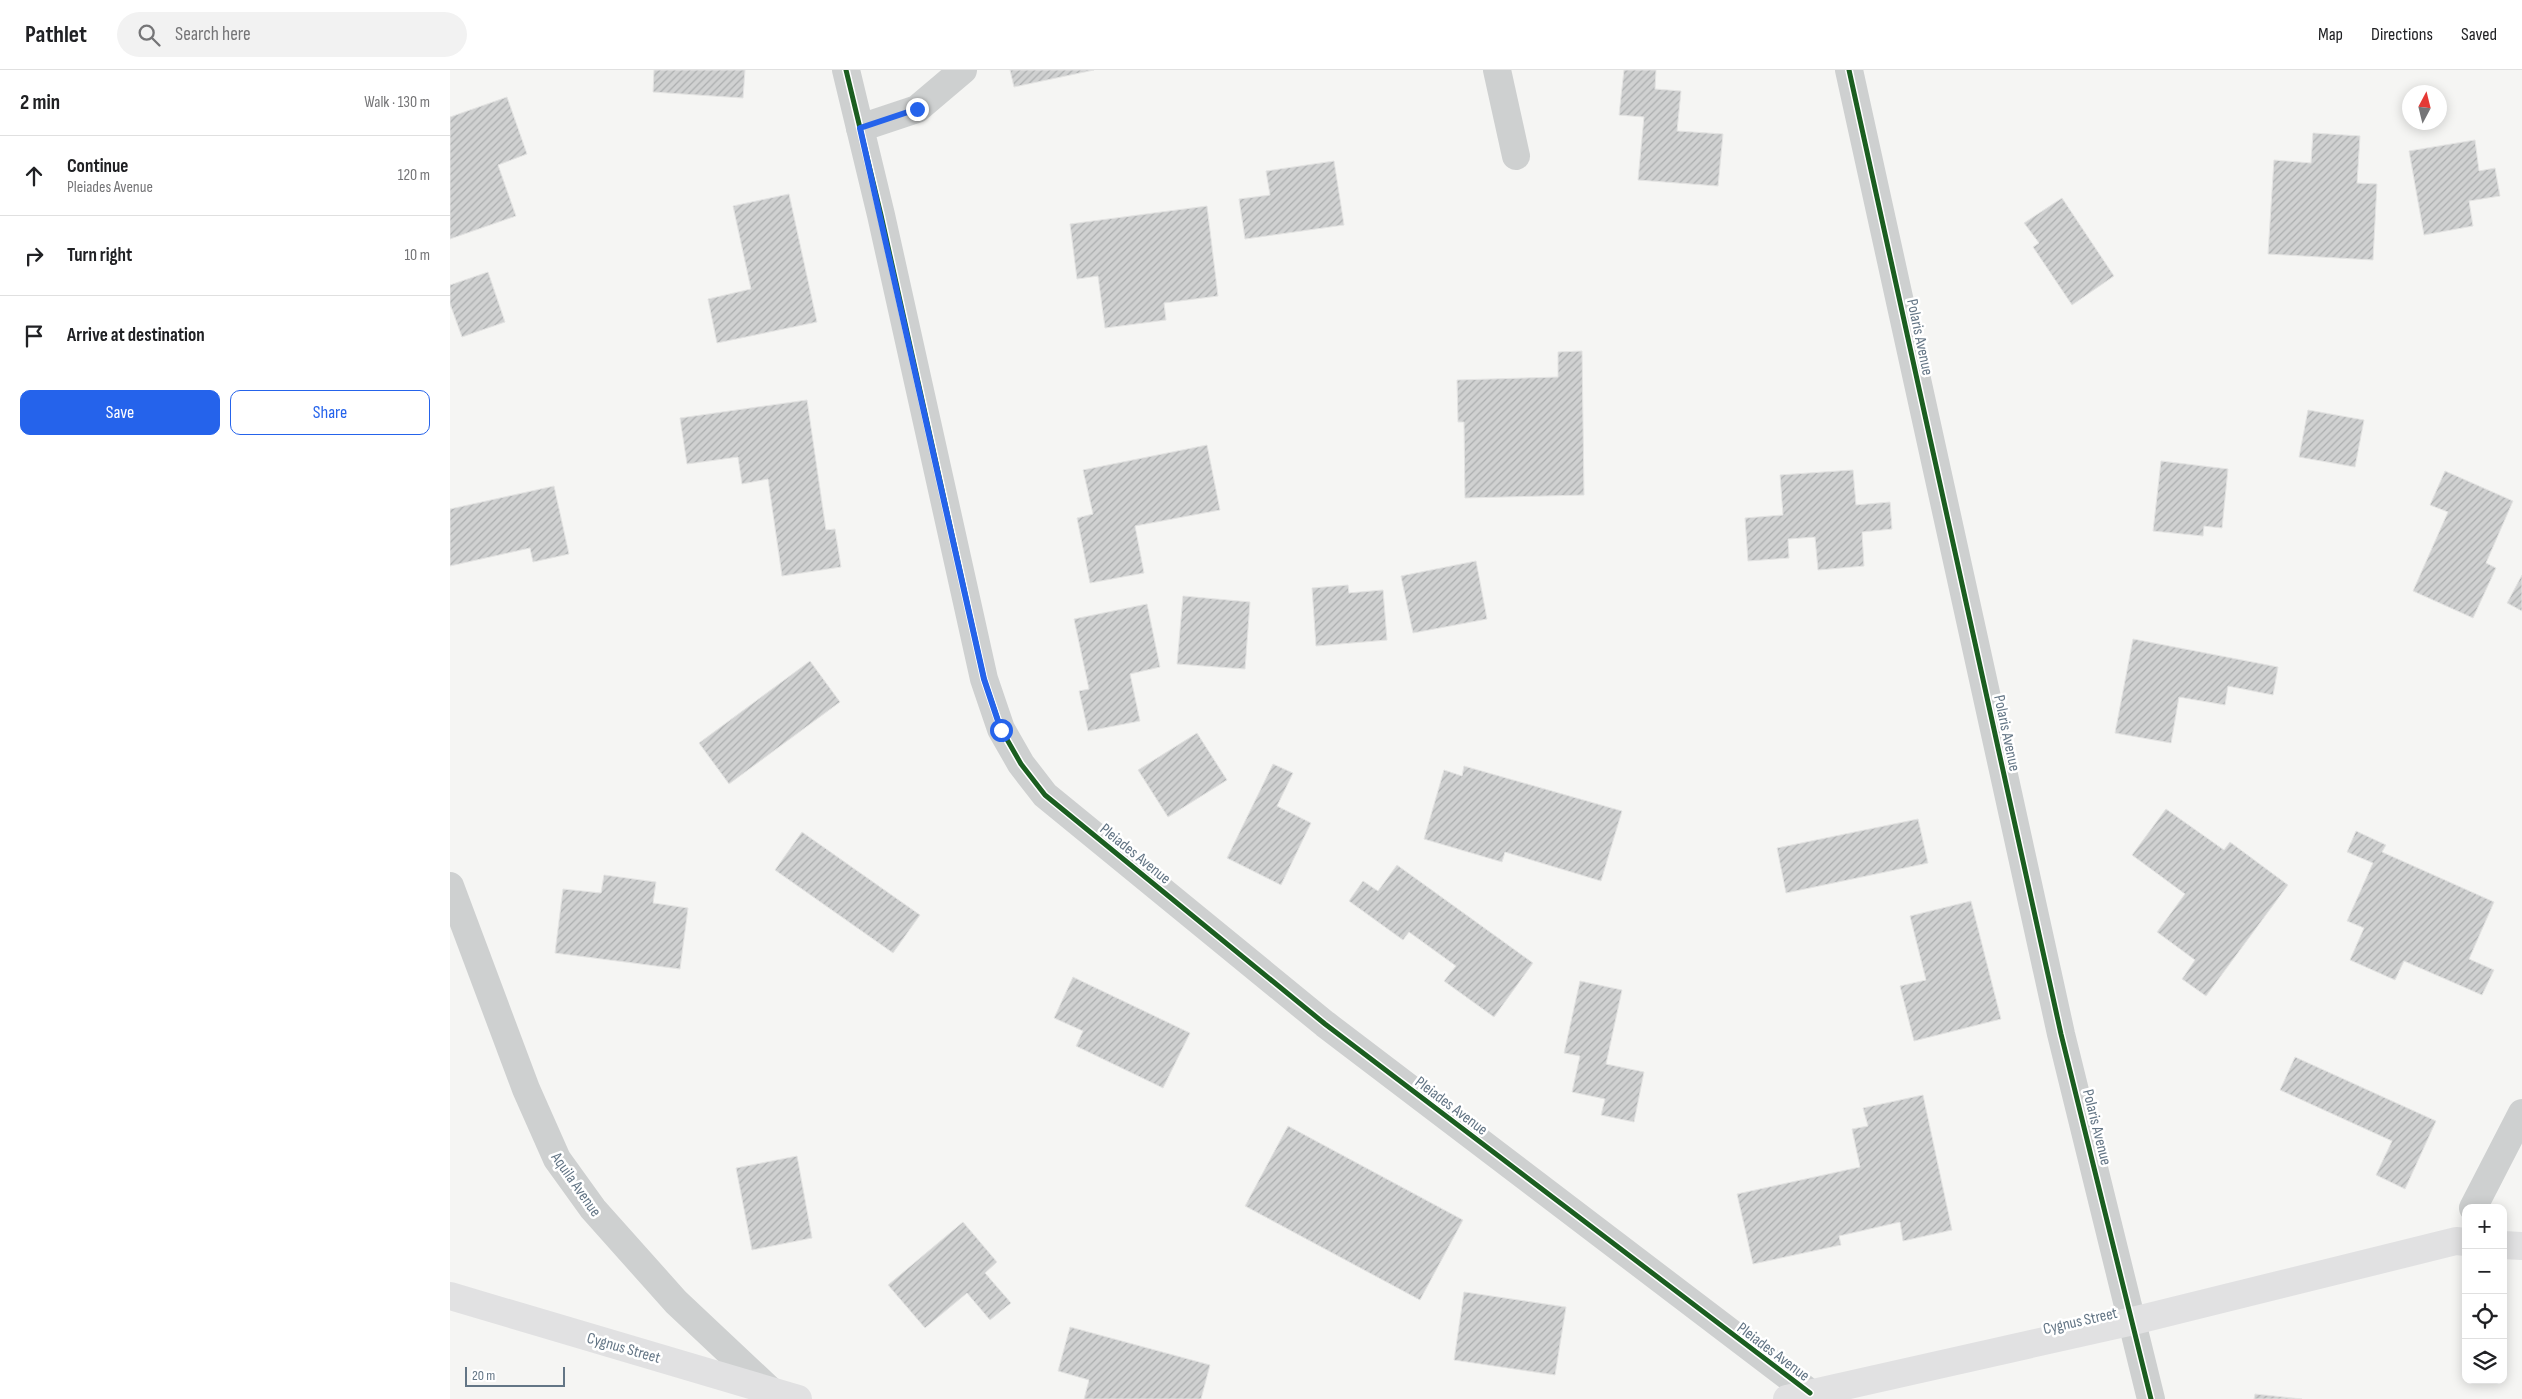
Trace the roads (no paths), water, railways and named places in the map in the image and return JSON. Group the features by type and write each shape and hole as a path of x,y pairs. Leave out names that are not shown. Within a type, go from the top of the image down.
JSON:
{"street":[{"name":"Pleiades Avenue","path":"846,70 984,679 1001,730 1021,764 1044,795 1325,1024 1799,1396"},
{"path":"860,128 917,109 964,70"},
{"path":"1497,70 1516,156"},
{"name":"Polaris Avenue","path":"1849,70 2061,1034 2151,1399"},
{"name":"Aquila Avenue","path":"450,886 526,1089 557,1160 593,1209 676,1302 775,1395"},
{"path":"2475,1204 2522,1113"},
{"name":"Cygnus Street","path":"1799,1396 2133,1321 2462,1235"},
{"path":"2507,1244 2522,1246"},
{"name":"Cygnus Street","path":"450,1296 775,1395 798,1399"}]}
